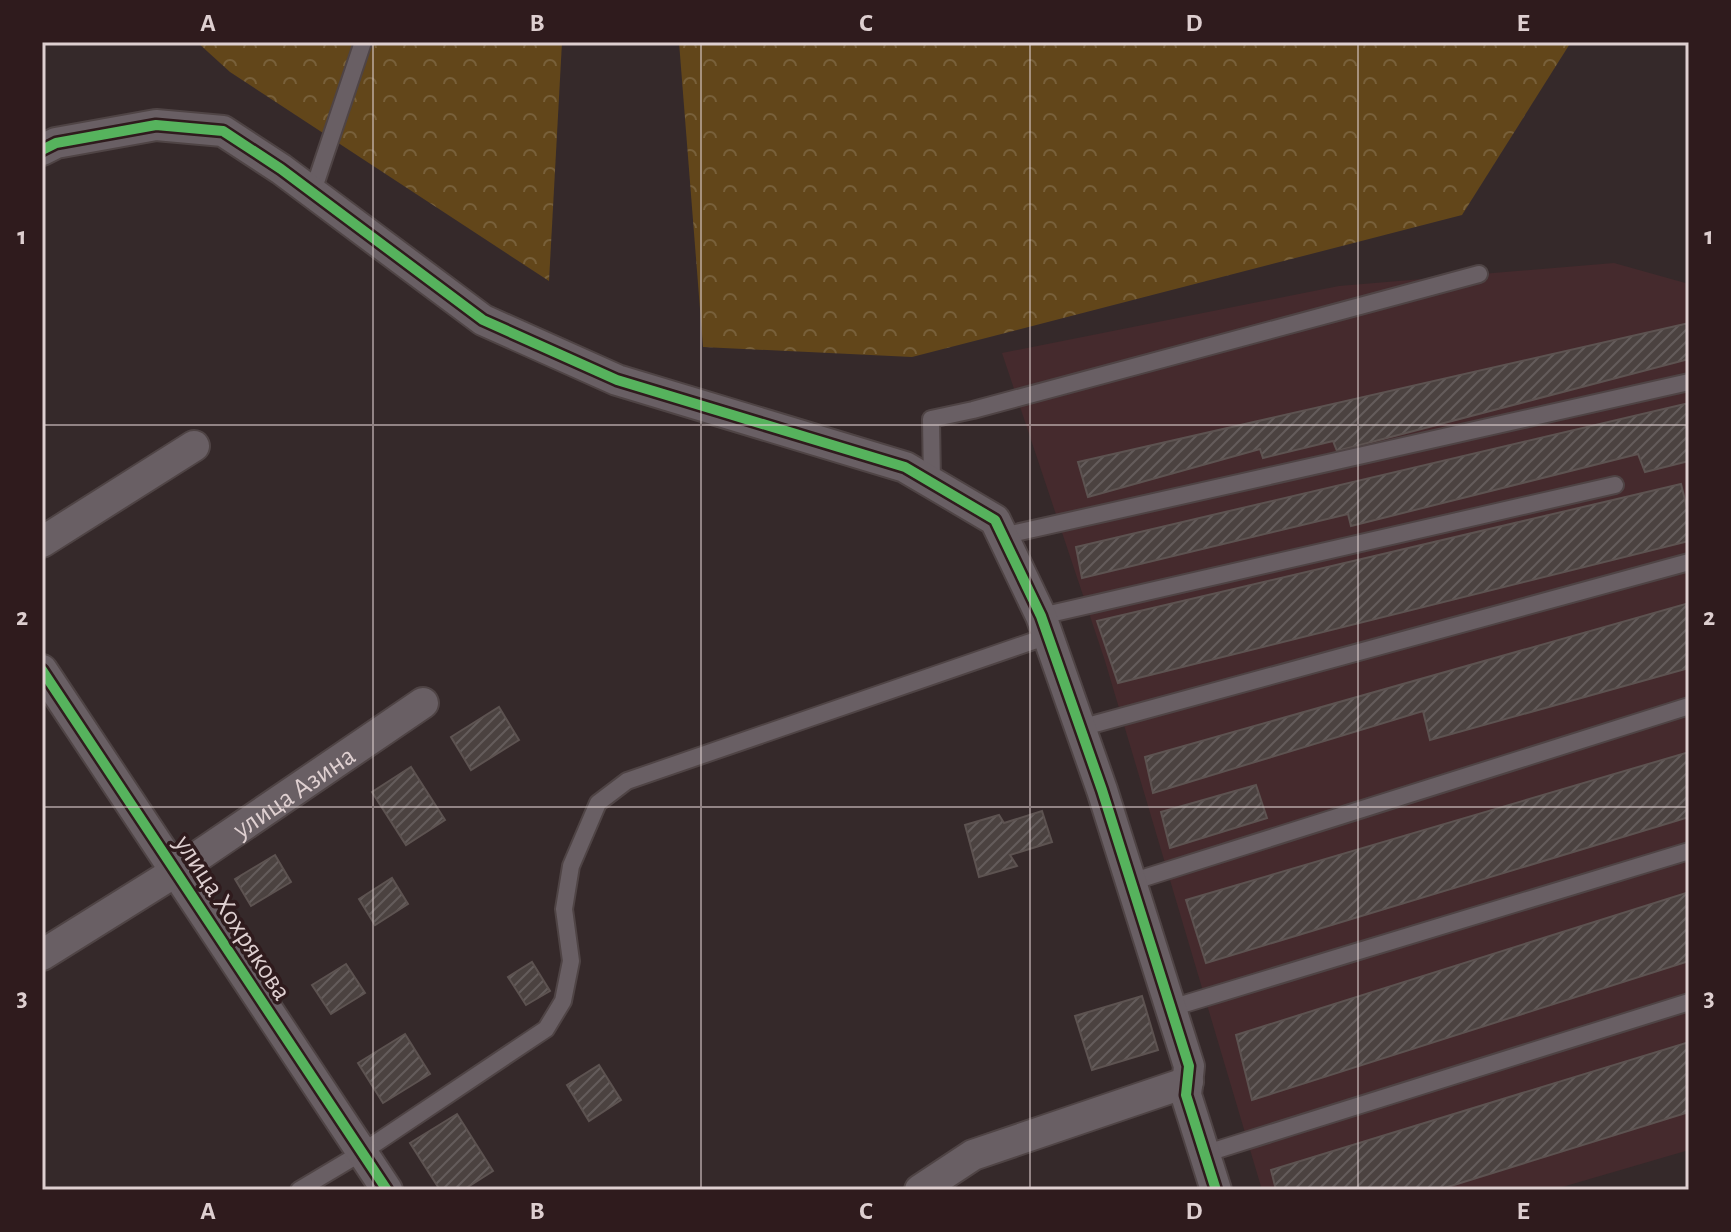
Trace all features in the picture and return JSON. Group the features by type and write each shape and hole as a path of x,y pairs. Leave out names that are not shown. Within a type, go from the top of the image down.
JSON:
{"street":[{"path":"42,150 56,143 156,125 223,131 483,320 617,380 905,467 995,520 1044,626 1131,882 1189,1066 1186,1095 1216,1190"},
{"path":"42,542 194,446"},
{"name":"улица Хохрякова","path":"42,670 387,1190"},
{"name":"улица Азина","path":"42,955 175,872 423,703"},
{"path":"920,1190 973,1155 1188,1082"}],"lane":[{"path":"312,194 363,42"},
{"path":"932,483 931,419 1479,274"},
{"path":"1002,536 1689,382"},
{"path":"299,1190 361,1153 546,1029 563,1001 571,961 564,909 571,866 598,803 627,781 1044,626 1615,485"},
{"path":"1080,728 1689,562"},
{"path":"1131,882 1689,706"},
{"path":"1171,1008 1689,851"},
{"path":"1204,1154 1689,1002"}],"shaded area":[{"path":"1614,263 1689,284 1689,1150 1552,1190 1262,1190 1105,661 1002,353 1339,286"}],"green space":[{"path":"197,42 562,42 549,281 230,72"},
{"path":"679,42 1571,42 1462,215 912,357 703,347"}],"building":[{"path":"1689,323 1689,359 1337,451 1333,441 1263,458 1260,449 1088,497 1078,462"},
{"path":"1689,403 1689,461 1645,472 1638,454 1351,526 1348,514 1082,578 1076,547"},
{"path":"1681,484 1689,516 1689,541 1118,683 1097,621"},
{"path":"1689,603 1689,668 1430,740 1423,711 1153,793 1145,757"},
{"path":"499,707 519,740 471,770 451,737"},
{"path":"1689,752 1689,817 1206,963 1186,900"},
{"path":"411,767 445,820 406,845 372,792"},
{"path":"1256,785 1267,818 1170,848 1161,812"},
{"path":"1042,811 1052,842 1010,855 1017,866 979,877 965,825 999,815 1004,823"},
{"path":"275,855 291,882 251,906 235,879"},
{"path":"392,878 408,904 375,925 359,899"},
{"path":"1689,892 1689,961 1252,1100 1236,1035"},
{"path":"532,962 550,991 526,1005 508,977"},
{"path":"346,964 365,993 331,1014 312,985"},
{"path":"1142,996 1158,1050 1092,1070 1075,1016"},
{"path":"405,1034 430,1074 383,1103 358,1063"},
{"path":"1689,1042 1689,1112 1438,1190 1276,1190 1271,1170"},
{"path":"599,1065 621,1100 589,1121 567,1085"},
{"path":"457,1114 493,1171 463,1190 440,1190 410,1143"}],"cycle path":[{"path":"42,150 56,143 156,125 223,131 281,169 483,320 617,380 905,467 995,520 1041,616 1102,790 1189,1066 1186,1095 1216,1190"},
{"path":"42,670 387,1190"}]}
